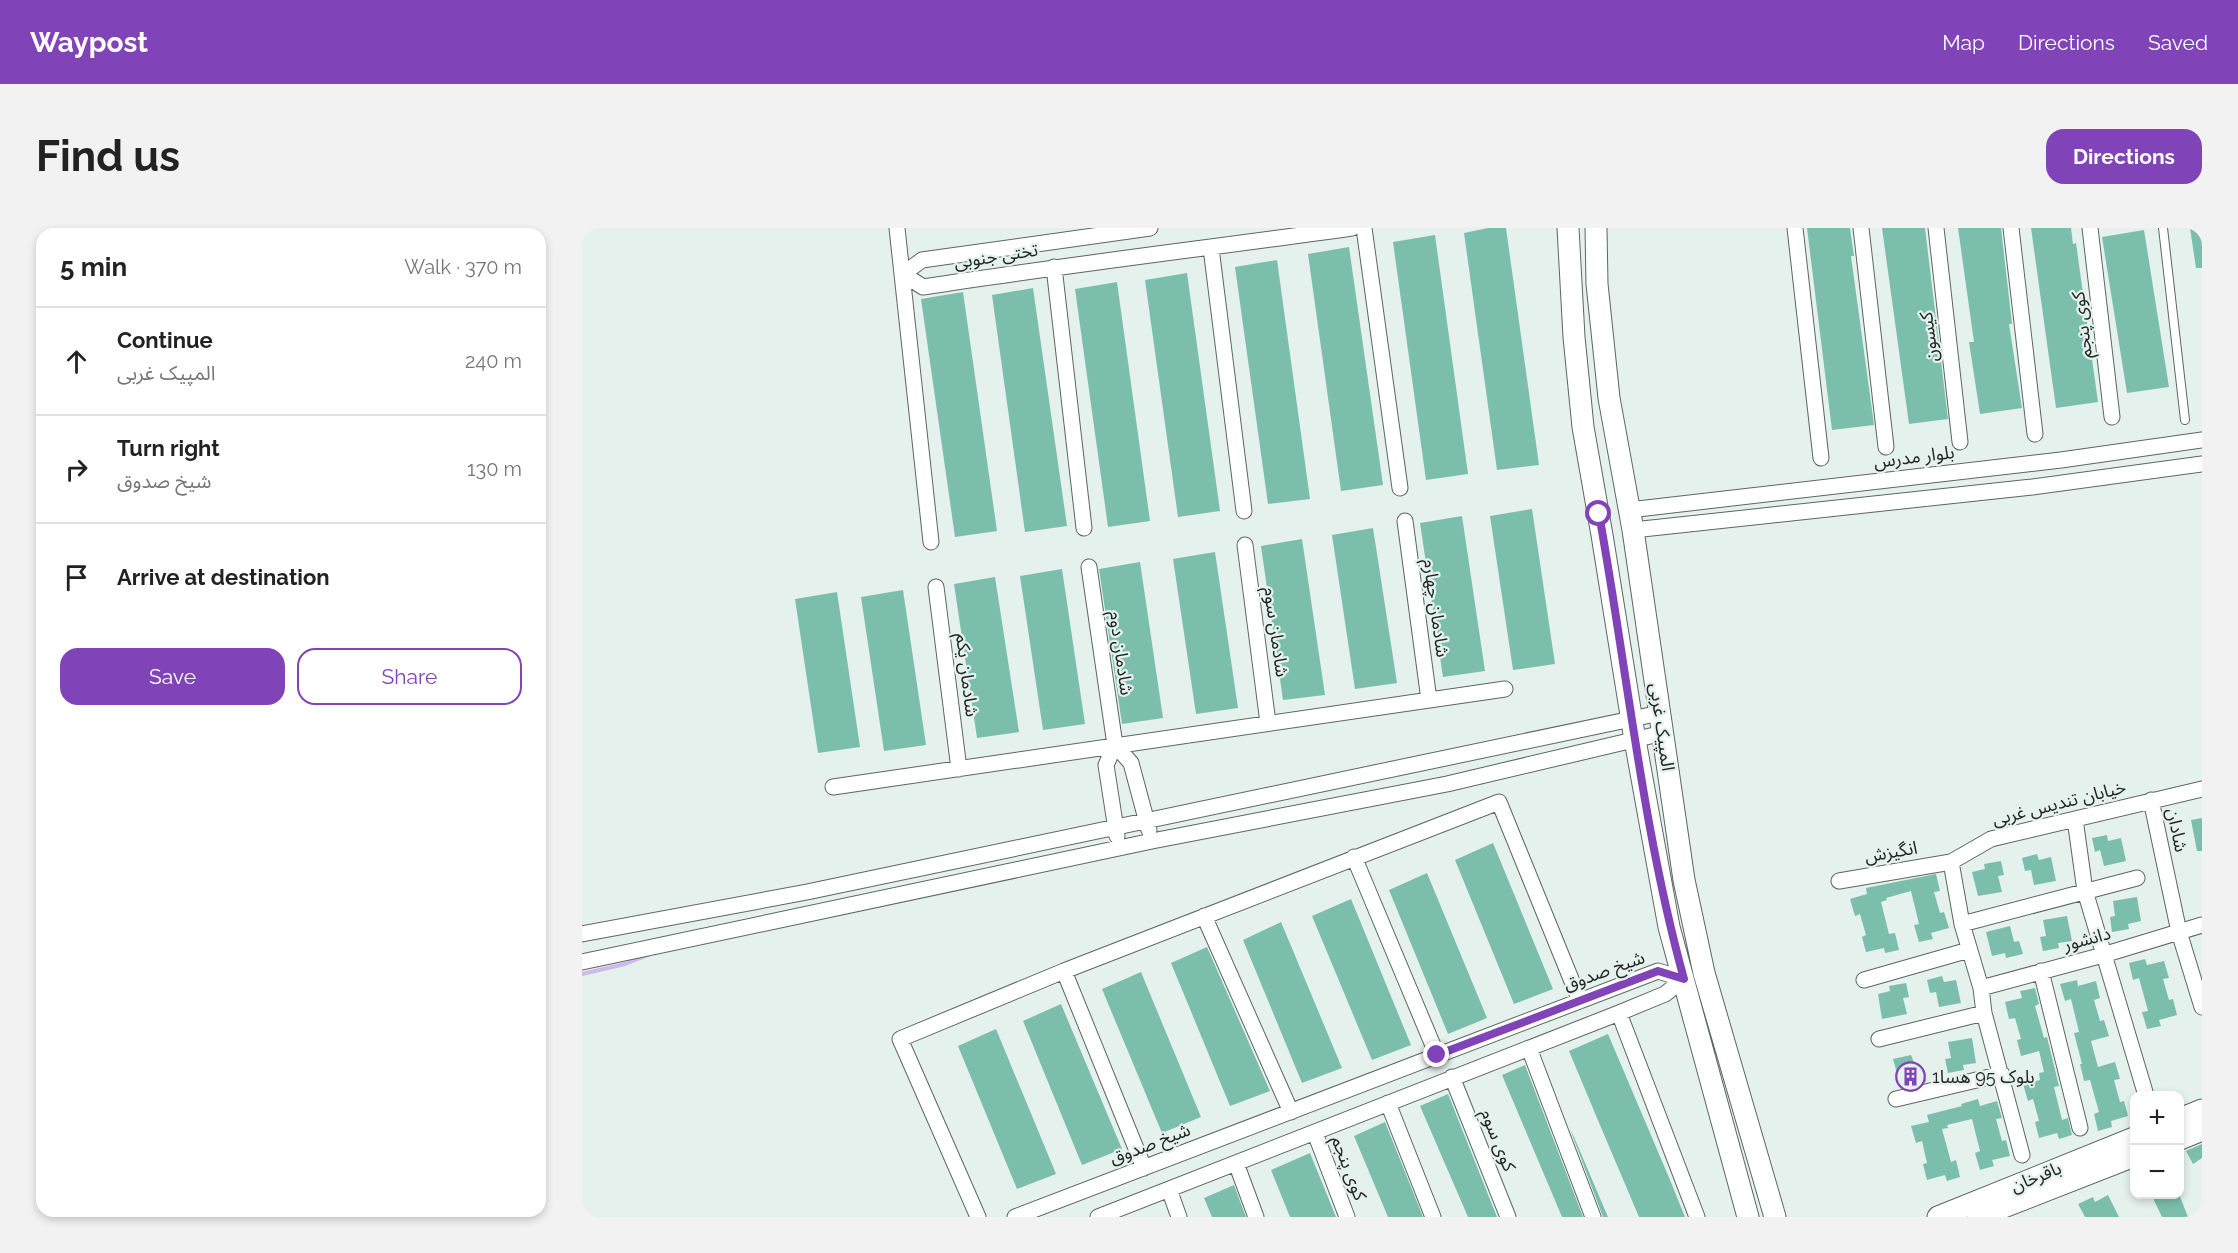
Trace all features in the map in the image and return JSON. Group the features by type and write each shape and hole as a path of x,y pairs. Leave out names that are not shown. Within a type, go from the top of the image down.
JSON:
{"street":[{"path":"897,228 930,542"},
{"name":"تختی جنوبی","path":"1150,228 1049,235 922,260 903,273 923,287 1054,267 1352,228"},
{"path":"1364,228 1400,488"},
{"name":"المپیک غربی","path":"1568,228 1574,337 1583,427 1631,719 1670,927 1748,1217"},
{"name":"المپیک غربی","path":"1596,228 1597,284 1609,398 1631,520 1684,880 1704,973 1775,1217"},
{"path":"1795,228 1821,458"},
{"path":"1861,228 1886,447"},
{"name":"کیسون","path":"1936,228 1960,442"},
{"path":"2011,228 2035,434"},
{"name":"کوی پنجم","path":"2090,228 2112,417"},
{"path":"1211,248 1244,511"},
{"path":"1054,267 1084,528"},
{"name":"بلوار مدرس","path":"1631,520 2202,440"},
{"path":"1599,514 1631,520 2032,487 2202,464"},
{"path":"1602,535 1631,520"},
{"name":"شادمان چهارم","path":"1405,521 1429,700"},
{"name":"شادمان سوم","path":"1245,545 1268,723"},
{"name":"شادمان دوم","path":"1089,567 1115,745"},
{"name":"شادمان یکم","path":"936,586 959,769"},
{"path":"833,787 1505,688"},
{"path":"582,934 807,892 1631,719 1661,723"},
{"path":"582,962 1152,841 1447,784 1635,740 1661,723"},
{"path":"1115,745 1131,763 1152,841"},
{"path":"1115,745 1106,765 1119,848"},
{"name":"خیابان تندیس غربی","path":"1951,862 1991,839 2202,789"},
{"name":"شادان","path":"2151,800 2179,932 2202,1007"},
{"path":"978,1217 900,1039 1064,971 1499,802 1580,1000"},
{"path":"2075,819 2085,891 2145,1091"},
{"path":"1354,857 1437,1055"},
{"path":"1951,862 1962,924 1981,988 1984,1013 2022,1155"},
{"name":"انگیزش","path":"1839,881 1951,862"},
{"path":"1962,924 2137,878"},
{"path":"1204,916 1291,1112"},
{"name":"دانشور","path":"1981,988 2202,925"},
{"path":"1864,981 1969,950"},
{"path":"1064,971 1144,1168"},
{"name":"شیخ صدوق","path":"1015,1217 1658,971 1684,979"},
{"path":"2041,971 2080,1128"},
{"path":"1098,1217 1618,1013 1665,993 1684,979 1704,973"},
{"path":"1618,1013 1697,1217"},
{"path":"1879,1039 1984,1013"},
{"path":"1529,1048 1593,1217"},
{"path":"1896,1099 2002,1074"},
{"name":"کوی سوم","path":"1452,1077 1508,1217"},
{"path":"1388,1103 1433,1217"},
{"path":"2184,1117 2202,1110"},
{"path":"2184,1137 2202,1130"},
{"name":"کوی پنجم","path":"1315,1133 1347,1217"},
{"name":"باقرخان","path":"1938,1217 2130,1139"},
{"name":"باقرخان","path":"1978,1217 2011,1211 2130,1158"},
{"path":"1236,1163 1256,1217"},
{"path":"1169,1189 1179,1217"}],"lane":[{"path":"2163,228 2186,420"}],"building":[{"path":"1488,228 1506,228 1539,465 1497,470 1464,233"},
{"path":"1807,228 1850,228 1854,256 1851,256 1874,425 1832,430"},
{"path":"1882,228 1925,228 1948,419 1909,424"},
{"path":"1958,228 2001,228 2012,324 2009,324 2022,408 1980,414 1969,342 1974,342"},
{"path":"2031,228 2071,228 2073,244 2076,243 2098,402 2056,408"},
{"path":"2190,228 2202,228 2202,268 2196,268"},
{"path":"2144,230 2169,387 2127,393 2102,237"},
{"path":"1435,235 1468,474 1426,480 1393,242"},
{"path":"1349,247 1383,485 1341,491 1308,254"},
{"path":"1277,260 1310,499 1268,504 1235,267"},
{"path":"1187,273 1220,511 1178,517 1145,280"},
{"path":"1117,282 1150,521 1108,527 1075,289"},
{"path":"1033,288 1067,526 1025,532 992,295"},
{"path":"963,292 997,531 955,537 921,299"},
{"path":"1532,509 1555,664 1513,670 1490,516"},
{"path":"1462,516 1485,671 1443,677 1420,523"},
{"path":"1373,528 1397,683 1355,689 1332,535"},
{"path":"1302,539 1325,695 1283,700 1261,546"},
{"path":"1215,552 1238,708 1196,714 1173,559"},
{"path":"1140,562 1163,718 1122,724 1099,569"},
{"path":"1062,569 1085,724 1043,730 1020,576"},
{"path":"995,577 1019,732 977,738 954,584"},
{"path":"903,590 926,745 884,751 861,597"},
{"path":"837,592 860,747 818,753 795,599"},
{"path":"2202,818 2202,851 2197,851 2191,820"},
{"path":"2107,835 2108,841 2121,838 2126,861 2104,866 2100,850 2095,852 2092,838"},
{"path":"1493,843 1553,989 1514,1004 1455,860"},
{"path":"2037,854 2039,860 2051,857 2056,881 2034,885 2031,870 2025,871 2022,858"},
{"path":"2001,861 2004,875 1998,876 2002,892 1978,896 1972,872 1985,869 1984,864"},
{"path":"1427,873 1487,1018 1448,1034 1389,890"},
{"path":"1936,874 1940,891 1934,892 1940,913 1944,912 1949,928 1931,933 1933,939 1919,942 1914,925 1919,924 1911,891 1886,898 1887,900 1881,902 1889,934 1895,933 1899,950 1885,953 1884,948 1866,952 1862,937 1866,935 1860,914 1855,916 1850,899 1867,894 1866,888"},
{"path":"2137,897 2141,921 2128,924 2129,929 2112,932 2110,917 2115,916 2113,901"},
{"path":"1351,899 1411,1045 1372,1060 1312,916"},
{"path":"2067,916 2072,941 2058,943 2059,948 2043,951 2040,937 2046,936 2043,920"},
{"path":"1281,922 1342,1068 1302,1083 1243,940"},
{"path":"2010,926 2014,942 2019,941 2023,954 2006,958 2005,953 1992,956 1986,932"},
{"path":"1207,947 1270,1091 1230,1106 1171,963"},
{"path":"2145,959 2147,965 2164,961 2169,978 2163,979 2169,1000 2173,999 2177,1015 2159,1020 2161,1026 2147,1029 2142,1012 2148,1011 2139,978 2133,980 2129,963"},
{"path":"1141,972 1201,1117 1162,1133 1102,989"},
{"path":"1942,976 1944,982 1956,980 1961,1003 1939,1007 1936,992 1930,993 1927,980"},
{"path":"2077,980 2078,986 2096,981 2100,998 2094,1000 2100,1021 2104,1020 2109,1036 2091,1041 2098,1067 2115,1062 2120,1079 2114,1080 2120,1102 2124,1101 2128,1116 2111,1121 2112,1127 2098,1131 2094,1114 2099,1112 2090,1080 2084,1081 2074,1033 2079,1032 2071,999 2065,1001 2060,984"},
{"path":"1906,983 1909,997 1903,998 1907,1014 1882,1019 1878,994 1890,991 1889,986"},
{"path":"2035,988 2039,1004 2035,1006 2044,1038 2047,1037 2059,1086 2054,1087 2062,1120 2068,1118 2072,1135 2059,1139 2057,1133 2039,1138 2035,1122 2039,1121 2033,1099 2028,1101 2023,1084 2040,1080 2039,1073 2044,1072 2039,1051 2021,1056 2017,1040 2021,1039 2015,1018 2009,1019 2005,1002 2022,998 2020,991"},
{"path":"1061,1004 1122,1149 1082,1165 1023,1021"},
{"path":"996,1029 1056,1174 1017,1189 958,1046"},
{"path":"1608,1034 1685,1217 1639,1217 1597,1118 1569,1051"},
{"path":"1972,1038 1976,1063 1963,1065 1964,1070 1948,1073 1945,1059 1951,1058 1948,1042"},
{"name":"بلوک 95 هسا1","path":"1911,1055 1917,1070 1923,1070 1926,1082 1905,1087 1900,1084 1893,1059"},
{"path":"1525,1065 1583,1217 1562,1217 1502,1075"},
{"path":"1448,1094 1497,1217 1468,1217 1420,1106"},
{"path":"1978,1099 1980,1106 1997,1101 2002,1118 1996,1119 2002,1141 2006,1140 2010,1156 1992,1160 1994,1166 1980,1170 1975,1153 1980,1151 1972,1119 1947,1125 1948,1128 1942,1129 1951,1162 1956,1160 1960,1177 1947,1181 1945,1175 1927,1180 1923,1164 1927,1163 1922,1141 1916,1143 1911,1126 1929,1122 1927,1115 1962,1106 1961,1104"},
{"path":"1385,1122 1423,1217 1388,1217 1354,1136"},
{"path":"1570,1129 1574,1137 1608,1217 1603,1217"},
{"path":"2202,1144 2202,1158 2193,1164 2186,1151"},
{"path":"1310,1153 1336,1217 1290,1217 1271,1170"},
{"path":"1234,1185 1246,1217 1212,1217 1204,1198"},
{"path":"2108,1195 2119,1217 2085,1217 2078,1204 2093,1197 2095,1202"},
{"path":"2153,1199 2181,1199 2188,1217 2162,1217"}],"waterway":[{"path":"582,974 625,964 648,955"}],"place":[{"name":"بلوک 95 هسا1","path":"1911,1077"}],"route":[{"path":"1437,1055 1658,971 1684,979 1670,927 1631,719 1599,514"}]}
